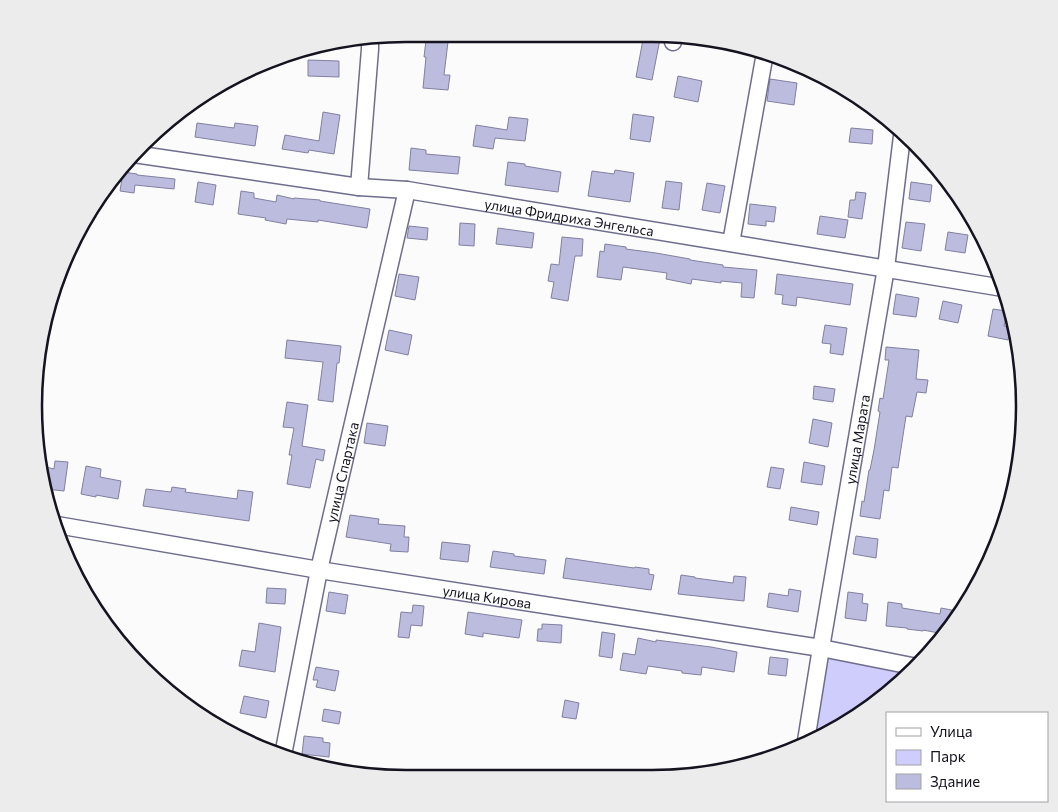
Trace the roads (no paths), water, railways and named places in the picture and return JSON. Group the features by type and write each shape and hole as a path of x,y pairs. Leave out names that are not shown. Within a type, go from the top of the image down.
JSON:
{"street":[{"path":"359,187 370,45"},
{"path":"730,243 764,60"},
{"name":"улица Марата","path":"807,735 886,268 901,142"},
{"name":"улица Фридриха Энгельса","path":"143,155 359,187 407,190 995,287"},
{"name":"улица Спартака","path":"284,748 319,570 407,190"},
{"name":"улица Кирова","path":"63,526 319,570 821,648 907,665"}]}
